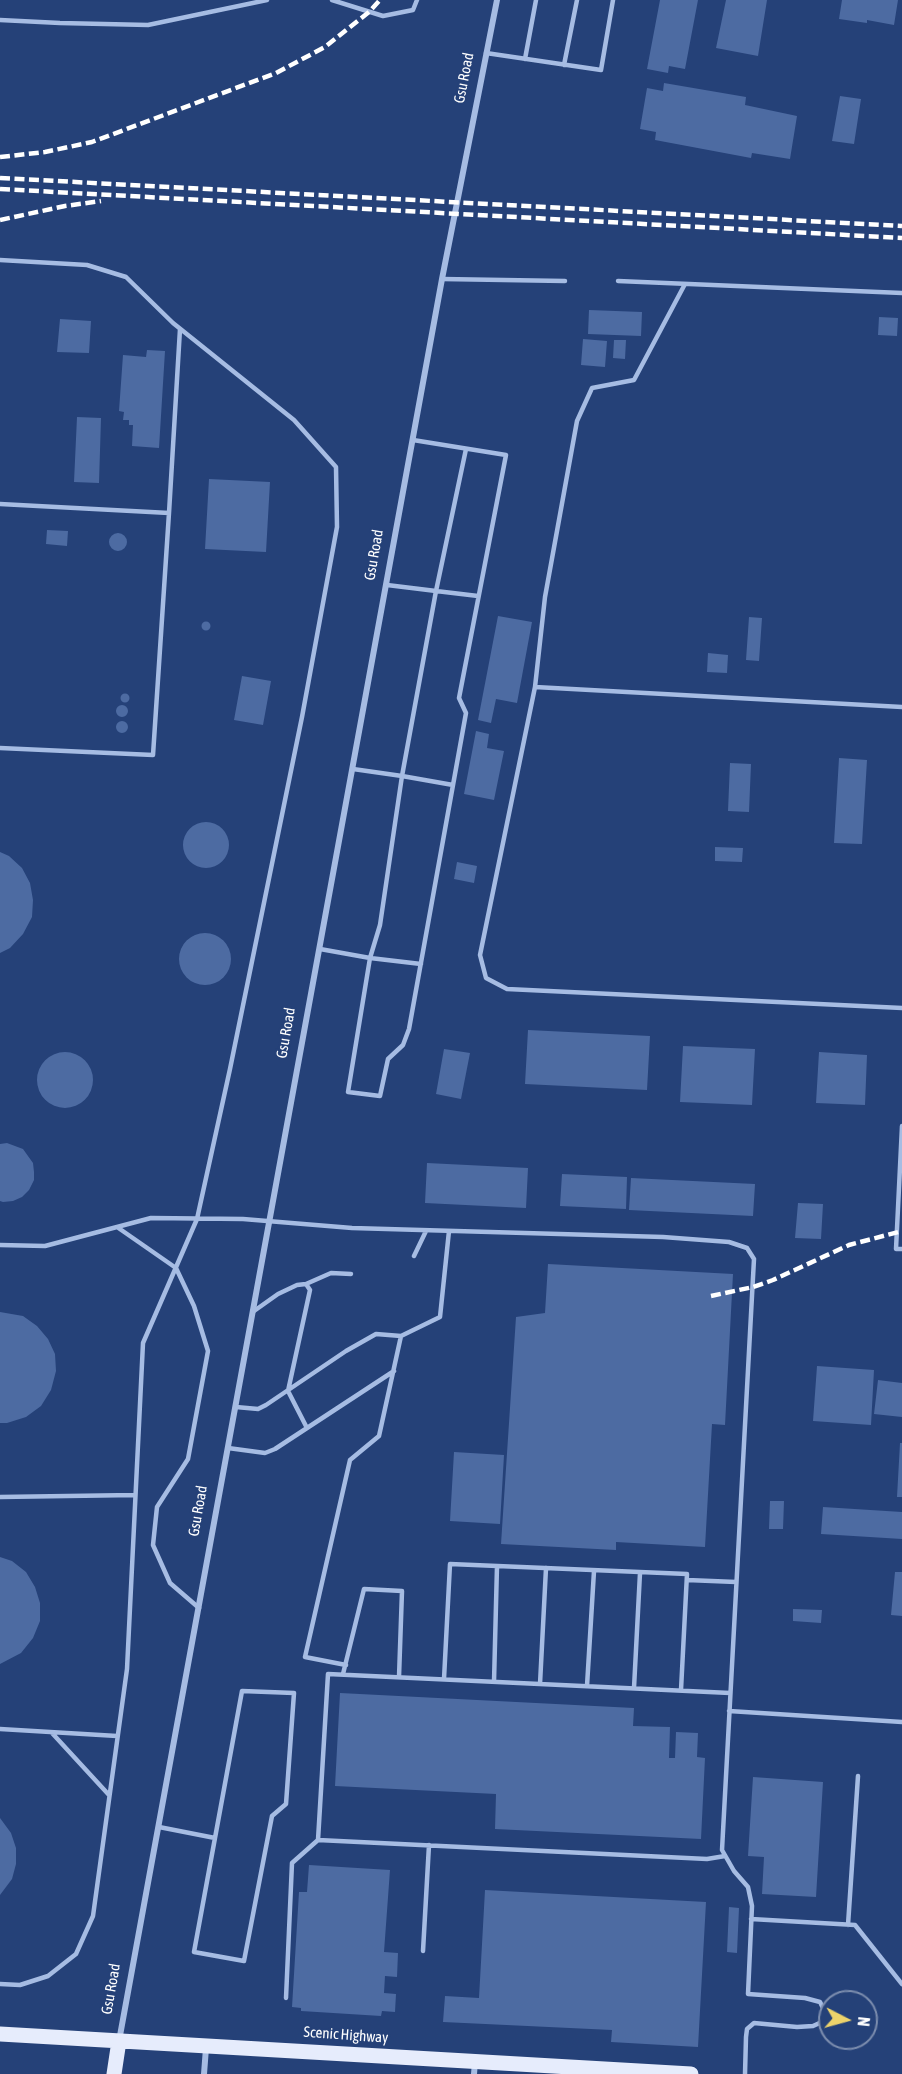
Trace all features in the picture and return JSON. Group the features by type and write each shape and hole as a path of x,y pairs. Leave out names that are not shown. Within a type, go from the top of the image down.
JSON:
{"main road":[{"name":"Scenic Highway","path":"0,2034 206,2044 474,2068 691,2074"},
{"name":"Gsu Road","path":"114,2074 119,2041"}],"street":[{"name":"Gsu Road","path":"119,2041 442,279 497,0"},
{"path":"204,2074 206,2044"}],"lane":[{"path":"0,20 148,25 267,0"},
{"path":"332,0 383,16 412,10 417,0"},
{"path":"525,59 536,0"},
{"path":"564,65 576,0"},
{"path":"486,53 601,70 613,0"},
{"path":"0,260 87,265 126,277 180,329 294,420 336,467 337,528 302,717 197,1219 143,1343 127,1670 93,1916 76,1954 48,1976 20,1985 0,1984"},
{"path":"442,279 565,281"},
{"path":"618,281 902,293"},
{"path":"685,284 634,380 592,388 577,421 545,597 535,687 480,955 486,978 507,989 902,1008"},
{"path":"0,748 153,755 180,329"},
{"path":"413,440 506,455 459,698 466,712 409,1029 403,1045 388,1059 380,1096 348,1092 370,958 380,925 402,776 436,591 466,449"},
{"path":"0,504 169,513"},
{"path":"387,585 478,596"},
{"path":"535,687 902,707"},
{"path":"353,769 453,785"},
{"path":"320,949 420,964"},
{"path":"902,1126 896,1249 902,1249"},
{"path":"0,1245 45,1246 152,1218 270,1221 426,1231 663,1237 729,1242 747,1248 754,1260 722,1850 748,1887 752,1906 748,1994 805,1998 820,2002 825,2010 824,2021 813,2026 796,2027 754,2023 747,2029 746,2074"},
{"path":"117,1227 176,1268 194,1306 208,1351 188,1459 157,1507 153,1545 170,1583 199,1608"},
{"path":"414,1256 426,1231"},
{"path":"236,1407 258,1409 376,1334 401,1336 440,1317 449,1231"},
{"path":"254,1311 278,1294 297,1285 306,1284 331,1273 351,1274"},
{"path":"306,1284 310,1290 288,1391 308,1428"},
{"path":"346,1665 305,1657 350,1460 379,1436 401,1336"},
{"path":"228,1448 265,1453 275,1449 394,1371"},
{"path":"0,1497 135,1495"},
{"path":"444,1679 450,1564 687,1574 681,1690"},
{"path":"494,1682 497,1566"},
{"path":"540,1684 546,1568"},
{"path":"587,1686 594,1570"},
{"path":"634,1688 640,1573"},
{"path":"687,1580 736,1582"},
{"path":"343,1674 364,1589 402,1591 399,1677"},
{"path":"318,1840 328,1674 730,1693"},
{"path":"242,1691 294,1693 286,1804 272,1816 244,1961 194,1952 215,1838 242,1691"},
{"path":"729,1711 902,1722"},
{"path":"0,1729 117,1736"},
{"path":"51,1732 109,1795"},
{"path":"848,1925 858,1776"},
{"path":"159,1827 215,1838"},
{"path":"286,1998 292,1863 318,1840 707,1859 725,1856"},
{"path":"423,1951 429,1845"},
{"path":"751,1919 855,1925 902,1984"}],"building":[{"path":"660,0 698,0 685,69 669,66 668,73 647,69"},
{"path":"726,0 767,0 758,56 716,48"},
{"path":"842,0 898,0 894,25 867,20 867,23 839,19"},
{"path":"664,83 746,97 745,105 797,116 790,159 752,153 751,158 655,140 656,132 640,129 647,88 663,91"},
{"path":"840,96 861,99 854,144 832,141"},
{"path":"589,310 642,312 641,336 588,334"},
{"path":"879,317 898,318 897,336 878,335"},
{"path":"60,319 91,321 89,353 57,352"},
{"path":"583,339 607,341 605,367 581,365"},
{"path":"614,340 626,340 625,359 613,358"},
{"path":"147,350 165,351 159,448 132,446 133,425 129,425 129,420 123,420 124,412 119,411 123,355 146,357"},
{"path":"77,417 101,418 99,483 74,482"},
{"path":"209,479 270,482 266,552 205,549"},
{"path":"47,530 68,531 67,546 46,544"},
{"path":"118,533 124,536 127,542 124,548 118,551 112,548 109,542 112,536"},
{"path":"498,616 532,622 517,703 496,699 491,723 478,720"},
{"path":"749,617 762,618 759,661 746,660"},
{"path":"206,622 210,626 206,630 202,626"},
{"path":"708,653 728,655 727,673 707,672"},
{"path":"242,676 271,681 263,725 234,720"},
{"path":"125,694 129,698 125,702 121,698"},
{"path":"124,705 128,711 124,717 120,717 116,709"},
{"path":"124,721 128,727 124,733 120,733 116,725"},
{"path":"476,731 489,734 487,748 504,751 494,800 464,794"},
{"path":"839,758 867,760 862,844 834,843"},
{"path":"730,763 751,764 749,812 728,811"},
{"path":"206,822 222,829 229,845 222,861 206,868 190,861 183,845 190,829"},
{"path":"715,847 743,848 742,862 715,861"},
{"path":"0,852 9,856 22,868 30,883 33,900 32,917 23,934 10,948 0,953"},
{"path":"457,862 477,866 474,883 454,879"},
{"path":"205,933 219,937 227,945 231,959 227,973 219,981 205,985 191,981 183,973 179,959 183,945 191,937"},
{"path":"528,1030 650,1036 647,1090 525,1084"},
{"path":"683,1046 755,1049 752,1105 680,1102"},
{"path":"444,1049 470,1053 461,1099 436,1094"},
{"path":"59,1052 71,1052 81,1056 89,1064 93,1080 89,1096 81,1104 71,1108 59,1108 49,1104 41,1096 37,1086 37,1074 41,1064 49,1056"},
{"path":"819,1052 867,1055 865,1105 816,1103"},
{"path":"7,1143 23,1149 33,1163 34,1180 22,1197 3,1202 0,1201 0,1144"},
{"path":"427,1163 528,1168 526,1208 425,1203"},
{"path":"562,1174 627,1177 626,1209 560,1206"},
{"path":"631,1178 755,1184 753,1216 629,1210"},
{"path":"798,1203 823,1204 821,1239 795,1238"},
{"path":"548,1264 733,1274 725,1425 712,1424 705,1547 616,1542 616,1550 501,1544 516,1317 545,1313"},
{"path":"0,1312 23,1316 37,1326 48,1339 55,1354 56,1371 51,1390 41,1406 26,1417 7,1423 0,1423"},
{"path":"817,1366 874,1370 871,1425 813,1421"},
{"path":"878,1380 902,1383 902,1417 874,1414"},
{"path":"900,1443 902,1443 902,1497 897,1497"},
{"path":"454,1452 504,1455 500,1524 450,1521"},
{"path":"770,1501 784,1501 783,1529 769,1529"},
{"path":"823,1507 902,1512 902,1539 821,1534"},
{"path":"0,1557 12,1561 26,1572 35,1587 40,1603 40,1621 33,1638 21,1653 0,1664"},
{"path":"895,1572 902,1572 902,1616 891,1615"},
{"path":"793,1609 822,1610 821,1623 793,1621"},
{"path":"340,1693 634,1708 633,1726 670,1727 669,1758 675,1758 676,1732 698,1733 697,1757 705,1758 701,1839 495,1829 496,1794 335,1786"},
{"path":"753,1777 823,1782 816,1897 762,1894 764,1857 748,1856"},
{"path":"0,1818 11,1833 16,1848 16,1864 12,1879 0,1895"},
{"path":"309,1865 390,1870 384,1952 398,1953 397,1977 385,1976 384,1993 396,1994 395,2012 382,2011 381,2016 301,2011 301,2008 292,2007 299,1892 307,1892"},
{"path":"485,1890 706,1902 698,2047 611,2042 612,2030 443,2022 445,1996 479,1998"},
{"path":"729,1907 739,1908 737,1953 727,1952"}],"railway":[{"path":"0,157 45,152 92,142 276,73 325,47 369,12 380,0"},
{"path":"0,178 902,226"},
{"path":"0,189 902,238"},
{"path":"0,220 101,201"},
{"path":"711,1296 753,1287 849,1245 902,1231"}]}
